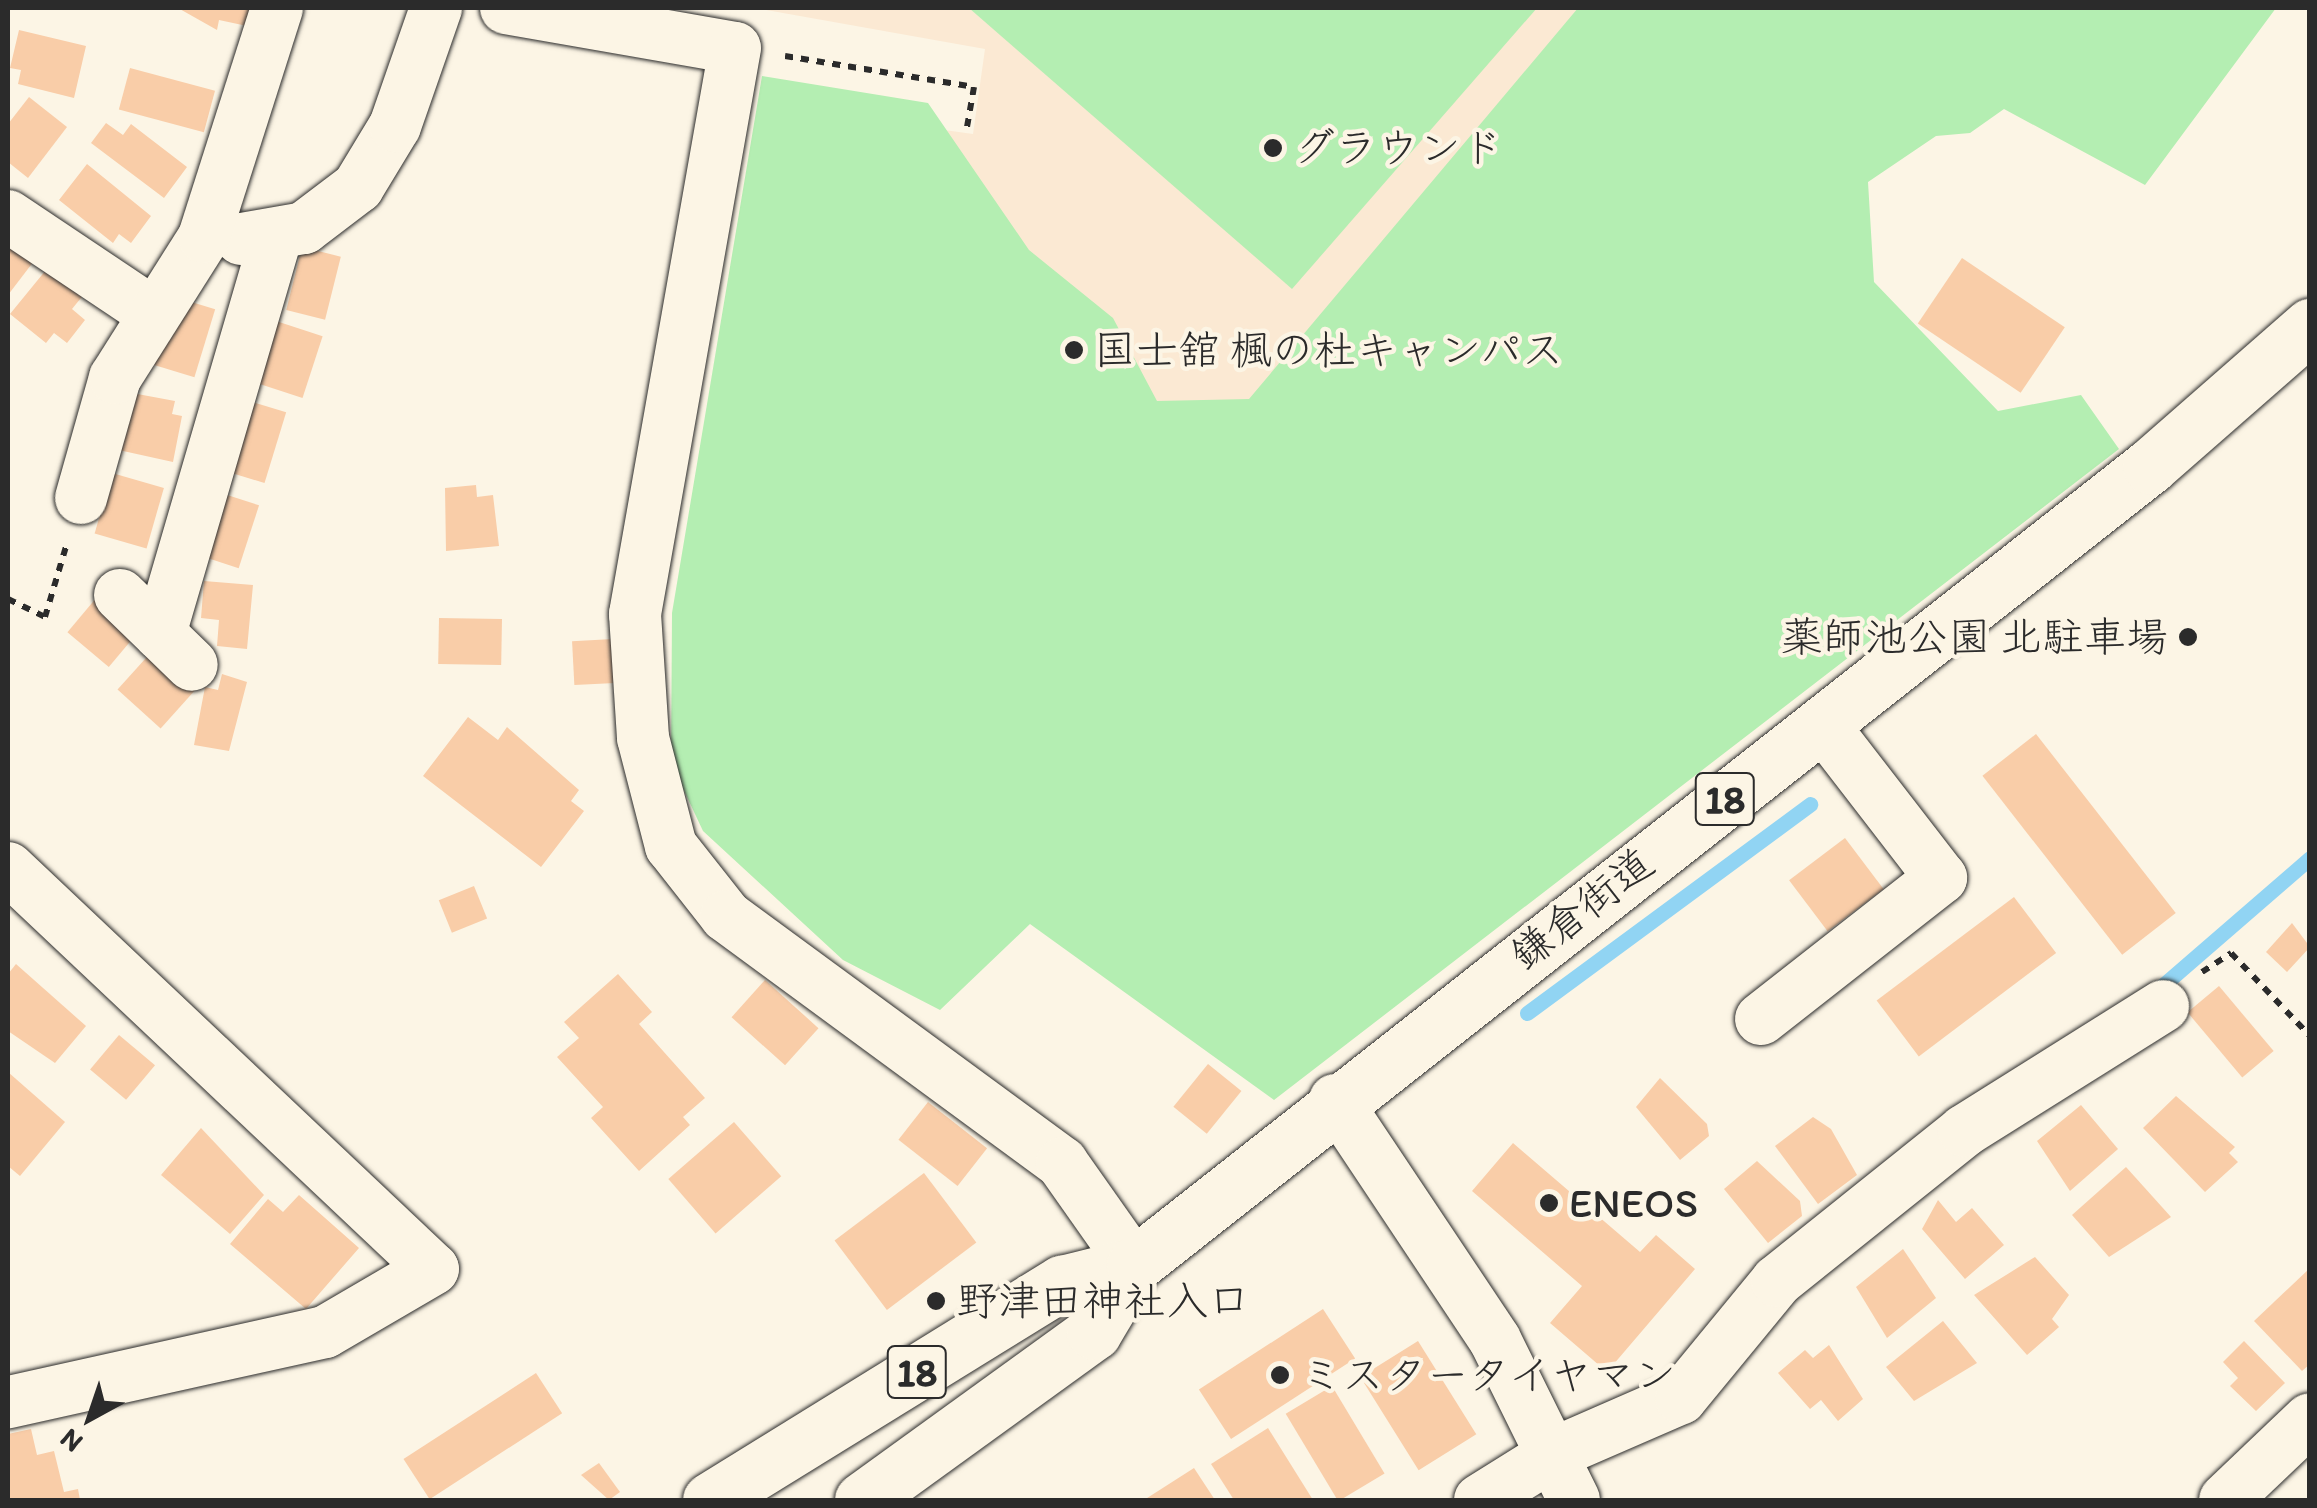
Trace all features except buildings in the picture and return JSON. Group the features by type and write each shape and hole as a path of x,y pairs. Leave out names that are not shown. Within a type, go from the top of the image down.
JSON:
{"main road":[{"name":"鎌倉街道","path":"862,1500 1094,1332 1134,1265 1335,1100 2150,466 2310,326"},
{"name":"鎌倉街道","path":"710,1500 1062,1283 1134,1265"}],"street":[{"path":"76,515 115,378 150,311 204,237 277,8"},
{"path":"204,237 275,240 358,187 395,126 436,8"},
{"path":"506,8 734,48 635,614 643,738 659,812 671,846 726,916 1062,1163 1134,1265"},
{"path":"8,216 150,311"},
{"path":"120,595 176,649 275,240"},
{"path":"1760,1019 1941,878 1822,724"},
{"path":"8,868 433,1269 325,1332 8,1402"},
{"path":"1480,1500 1557,1452 1681,1398 1777,1281 1964,1130 2163,1006"},
{"path":"1335,1100 1495,1340 1557,1452 1574,1500"},
{"path":"2258,1489 2310,1420"}],"path":[{"path":"734,48 974,87 966,133"},
{"path":"8,600 45,617 76,515"},
{"path":"2163,1006 2231,953 2310,1036"}],"shaded area":[{"name":"国士舘 楓の杜キャンパス","path":"755,8 1624,8 1124,612 844,116 973,134 985,49"}],"green space":[{"name":"グラウンド","path":"969,8 1537,8 1292,289"},
{"path":"1578,8 2276,8 2145,185 2004,109 1970,133 1936,136 1868,182 1874,282 1998,411 2081,395 2119,449 1274,1100 1030,924 940,1010 843,960 703,831 671,763 672,613 762,76 928,103 1029,250 1113,318 1157,401 1249,399"}],"waterway":[{"path":"1527,1013 1810,804"},
{"path":"2154,993 2310,858"}],"place":[{"name":"グラウンド","path":"1273,148"},
{"name":"国士舘 楓の杜キャンパス","path":"1074,350"},
{"name":"薬師池公園 北駐車場","path":"2188,637"},
{"name":"ENEOS","path":"1549,1203"},
{"name":"野津田神社入口","path":"936,1301"},
{"name":"ミスタータイヤマン","path":"1280,1375"}]}
